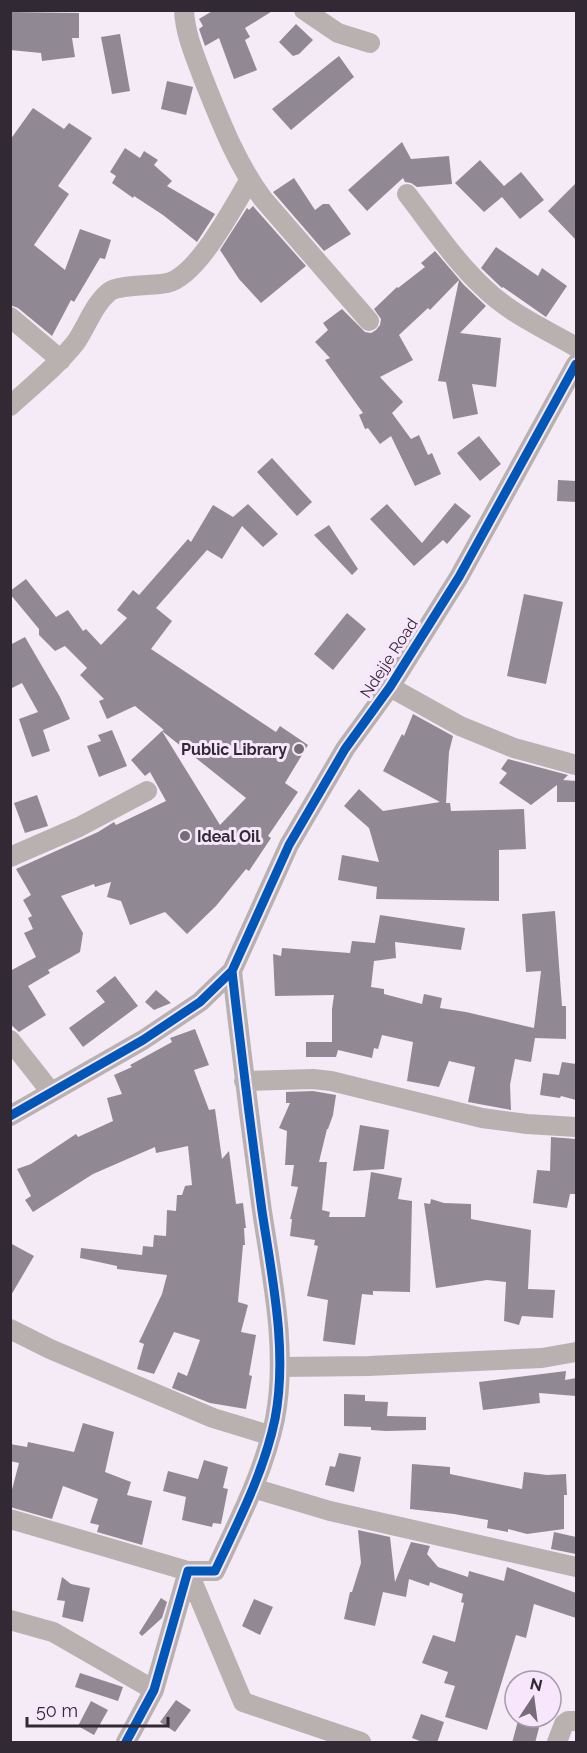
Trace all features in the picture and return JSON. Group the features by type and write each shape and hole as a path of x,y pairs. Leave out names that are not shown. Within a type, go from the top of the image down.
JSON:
{"street":[{"path":"184,10 188,39 223,129 249,181 369,321"},
{"path":"304,10 338,33 370,43"},
{"path":"10,406 61,360 111,290 170,282 189,270 200,258 249,181"},
{"path":"407,194 483,288 513,310 576,347"},
{"path":"10,317 61,360"},
{"name":"Ndejje Road","path":"232,971 289,845 345,749 390,687 459,578 576,364"},
{"path":"390,687 460,726 514,748 576,765"},
{"path":"11,855 101,817 147,791"},
{"path":"10,1519 189,1572 215,1571 253,1488 274,1419 281,1367 273,1284 244,1081 232,971"},
{"path":"10,1116 143,1040 200,1002 232,971"},
{"path":"10,1040 51,1092"},
{"path":"244,1081 313,1079 331,1081 482,1118 576,1127"},
{"path":"10,1329 50,1349 213,1418 269,1436"},
{"path":"281,1367 369,1366 531,1359 576,1352"},
{"path":"253,1488 330,1511 576,1567"},
{"path":"126,1743 154,1690 189,1572"},
{"path":"189,1572 243,1702 361,1743"},
{"path":"10,1620 53,1632 154,1690"},
{"path":"557,1743 564,1724 568,1721 576,1721"}],"building":[{"path":"214,10 274,10 245,28 250,37 245,40 257,70 234,79 219,38 205,46 199,29 203,26 199,19"},
{"path":"10,12 79,13 79,38 72,38 75,57 42,61 41,53 10,50"},
{"path":"296,24 313,40 299,54 293,56 279,42"},
{"path":"120,34 130,91 112,94 101,37"},
{"path":"339,56 354,77 291,130 272,109"},
{"path":"167,81 193,87 186,115 161,109"},
{"path":"33,108 64,129 69,123 92,138 58,186 69,194 34,245 65,270 80,229 111,240 105,259 100,258 74,302 71,300 52,336 18,308 10,305 10,140"},
{"path":"402,142 411,159 449,156 452,184 417,187 405,182 403,178 367,211 348,190"},
{"path":"125,148 140,158 144,151 158,160 154,165 172,181 167,186 215,214 197,242 163,215 112,183 116,176 110,172"},
{"path":"480,160 504,186 521,172 544,200 520,219 502,197 484,212 455,183"},
{"path":"294,178 315,210 323,204 329,204 351,234 324,251 273,192"},
{"path":"576,183 576,240 548,211"},
{"path":"253,206 306,266 261,303 239,279 220,250 247,208 249,210"},
{"path":"496,247 538,276 542,268 567,286 546,317 502,288 481,268"},
{"path":"435,251 464,285 486,306 460,333 501,338 496,387 472,384 478,414 453,419 446,382 438,381 459,280 430,310 428,308 399,335 413,360 380,377 403,402 392,413 411,439 419,435 428,455 432,453 441,474 415,486 391,436 380,444 368,428 365,429 359,415 363,413 325,360 330,358 315,342 328,330 323,323 342,309 365,332 371,333 376,330 381,319 374,309 397,287 425,267 421,263"},
{"path":"479,436 501,464 480,481 457,453"},
{"path":"272,458 312,502 297,516 257,472"},
{"path":"558,480 576,481 576,502 557,501"},
{"path":"455,503 471,516 447,544 443,540 414,566 370,519 387,504 422,543"},
{"path":"248,504 278,534 263,547 242,526 222,559 207,550 156,608 172,621 151,649 276,732 280,726 308,745 285,783 298,792 268,836 271,838 249,871 246,869 216,906 187,934 165,912 130,925 121,901 107,897 111,882 95,887 94,884 61,896 83,933 80,952 48,970 50,973 28,986 46,1015 19,1032 10,1024 10,971 36,957 24,933 33,929 28,918 32,916 23,900 31,895 16,869 98,832 114,822 116,825 166,801 150,772 145,776 131,760 162,731 164,730 135,706 107,719 99,701 104,699 80,675 87,668 65,646 55,651 39,635 39,629 10,594 10,591 26,579 56,617 68,610 83,631 86,629 101,645 127,618 117,610 133,590 139,595 188,539 191,542 213,505 233,517","holes":["162,731 246,798 220,825"]},
{"path":"329,525 358,569 352,575 314,535"},
{"path":"524,594 563,602 546,684 507,676"},
{"path":"347,613 366,629 333,670 314,654"},
{"path":"25,637 60,697 70,719 43,730 50,751 32,757 19,719 38,712 22,683 10,689 10,645"},
{"path":"413,714 453,736 449,752 446,803 450,803 451,811 524,809 526,849 499,850 499,901 376,899 377,887 338,880 342,855 379,862 369,828 344,806 359,789 383,811 440,802 383,771 402,734 404,736"},
{"path":"112,730 127,766 99,777 87,746 101,741 98,735"},
{"path":"508,759 568,775 563,780 576,781 576,802 557,802 557,785 531,805 499,783 507,773 501,769"},
{"path":"37,795 48,826 25,833 14,803"},
{"path":"555,911 562,1006 566,1006 566,1039 535,1038 531,1062 515,1059 510,1085 511,1110 468,1102 475,1067 449,1061 439,1087 407,1081 413,1042 382,1035 378,1049 374,1048 372,1058 338,1050 336,1057 306,1057 306,1042 332,1042 334,995 275,996 273,954 281,956 282,948 350,953 352,941 375,943 380,915 465,928 461,950 395,942 396,958 374,961 371,987 384,989 384,994 422,1004 424,994 442,998 440,1008 534,1028 541,971 526,972 522,914"},
{"path":"115,976 138,1006 83,1047 69,1028 105,1002 96,991"},
{"path":"156,990 171,1003 154,1010 145,1002"},
{"path":"195,1029 209,1065 194,1070 209,1110 215,1109 222,1159 229,1151 236,1204 243,1203 246,1228 244,1228 245,1245 243,1245 238,1302 248,1305 241,1332 256,1335 246,1409 210,1403 172,1388 178,1372 187,1376 200,1340 174,1332 154,1374 137,1369 144,1344 139,1342 162,1294 167,1275 117,1269 117,1266 80,1258 81,1248 142,1255 143,1246 153,1247 154,1235 166,1236 167,1210 176,1211 177,1195 182,1195 185,1186 192,1185 188,1146 156,1153 155,1147 93,1174 33,1212 25,1200 31,1196 17,1169 31,1164 76,1134 78,1137 113,1121 107,1098 122,1094 114,1075 132,1067 130,1065 172,1042 170,1038"},
{"path":"562,1062 576,1064 576,1100 561,1096 560,1098 540,1095 543,1073 559,1075"},
{"path":"313,1091 336,1095 333,1115 319,1162 327,1162 322,1210 330,1212 329,1217 365,1217 371,1172 402,1178 398,1199 412,1201 410,1292 373,1291 373,1295 362,1294 355,1345 323,1341 328,1300 307,1296 318,1246 314,1245 315,1240 290,1236 292,1219 290,1219 298,1187 291,1186 294,1165 285,1165 287,1131 279,1128 290,1103 286,1103 286,1092"},
{"path":"360,1125 389,1130 384,1169 353,1171"},
{"path":"551,1137 576,1139 576,1194 570,1194 567,1208 533,1203 537,1170 550,1171"},
{"path":"431,1199 444,1203 471,1204 471,1219 531,1230 528,1289 555,1290 553,1318 522,1316 519,1325 504,1321 506,1282 487,1280 436,1288 424,1203 430,1204"},
{"path":"10,1243 34,1256 10,1297"},
{"path":"566,1371 565,1380 576,1378 576,1396 539,1393 540,1403 483,1410 479,1382"},
{"path":"344,1394 365,1395 365,1401 388,1402 387,1416 426,1417 426,1430 386,1431 371,1430 371,1427 344,1426"},
{"path":"83,1423 114,1432 105,1472 131,1482 127,1495 152,1501 142,1545 97,1532 99,1525 90,1523 98,1499 63,1486 52,1519 10,1507 10,1497 19,1463 10,1461 10,1444 27,1447 28,1442 74,1452"},
{"path":"339,1453 361,1457 354,1492 325,1485 330,1466 335,1467"},
{"path":"204,1460 228,1467 223,1488 228,1489 221,1524 213,1523 212,1527 182,1520 186,1497 163,1491 168,1471 198,1479"},
{"path":"412,1464 450,1467 450,1474 522,1489 524,1472 547,1475 566,1474 564,1529 527,1534 508,1529 508,1532 487,1528 488,1520 410,1509"},
{"path":"358,1530 390,1537 395,1582 411,1542 430,1546 427,1554 438,1567 468,1577 469,1571 504,1581 507,1567 576,1593 576,1618 534,1604 526,1638 516,1635 506,1669 503,1669 503,1678 487,1730 445,1717 455,1686 444,1683 448,1672 422,1663 433,1635 455,1642 464,1603 461,1602 463,1594 430,1582 429,1586 409,1579 406,1597 383,1592 375,1626 344,1619 350,1592 352,1592 361,1563"},
{"path":"554,1532 576,1537 576,1554 551,1549"},
{"path":"62,1577 71,1584 90,1588 83,1622 62,1617 65,1601 57,1600"},
{"path":"161,1598 167,1602 162,1618 142,1636 139,1633"},
{"path":"254,1599 273,1607 260,1635 242,1626"},
{"path":"80,1673 123,1687 118,1701 75,1687"},
{"path":"176,1700 191,1710 175,1732 160,1722"},
{"path":"91,1701 108,1710 94,1735 78,1726"},
{"path":"421,1714 444,1722 437,1743 425,1743 412,1738"},
{"path":"516,1729 539,1729 535,1743 512,1743"}],"cycle path":[{"path":"10,1116 143,1040 200,1002 232,971 289,845 345,749 390,687 459,577 576,364"},
{"path":"126,1742 154,1690 188,1571 215,1571 250,1496 270,1439 279,1393 279,1341 274,1288 254,1151 232,971"}],"place":[{"name":"Public Library","path":"299,749"},
{"name":"Ideal Oil","path":"185,836"}]}
